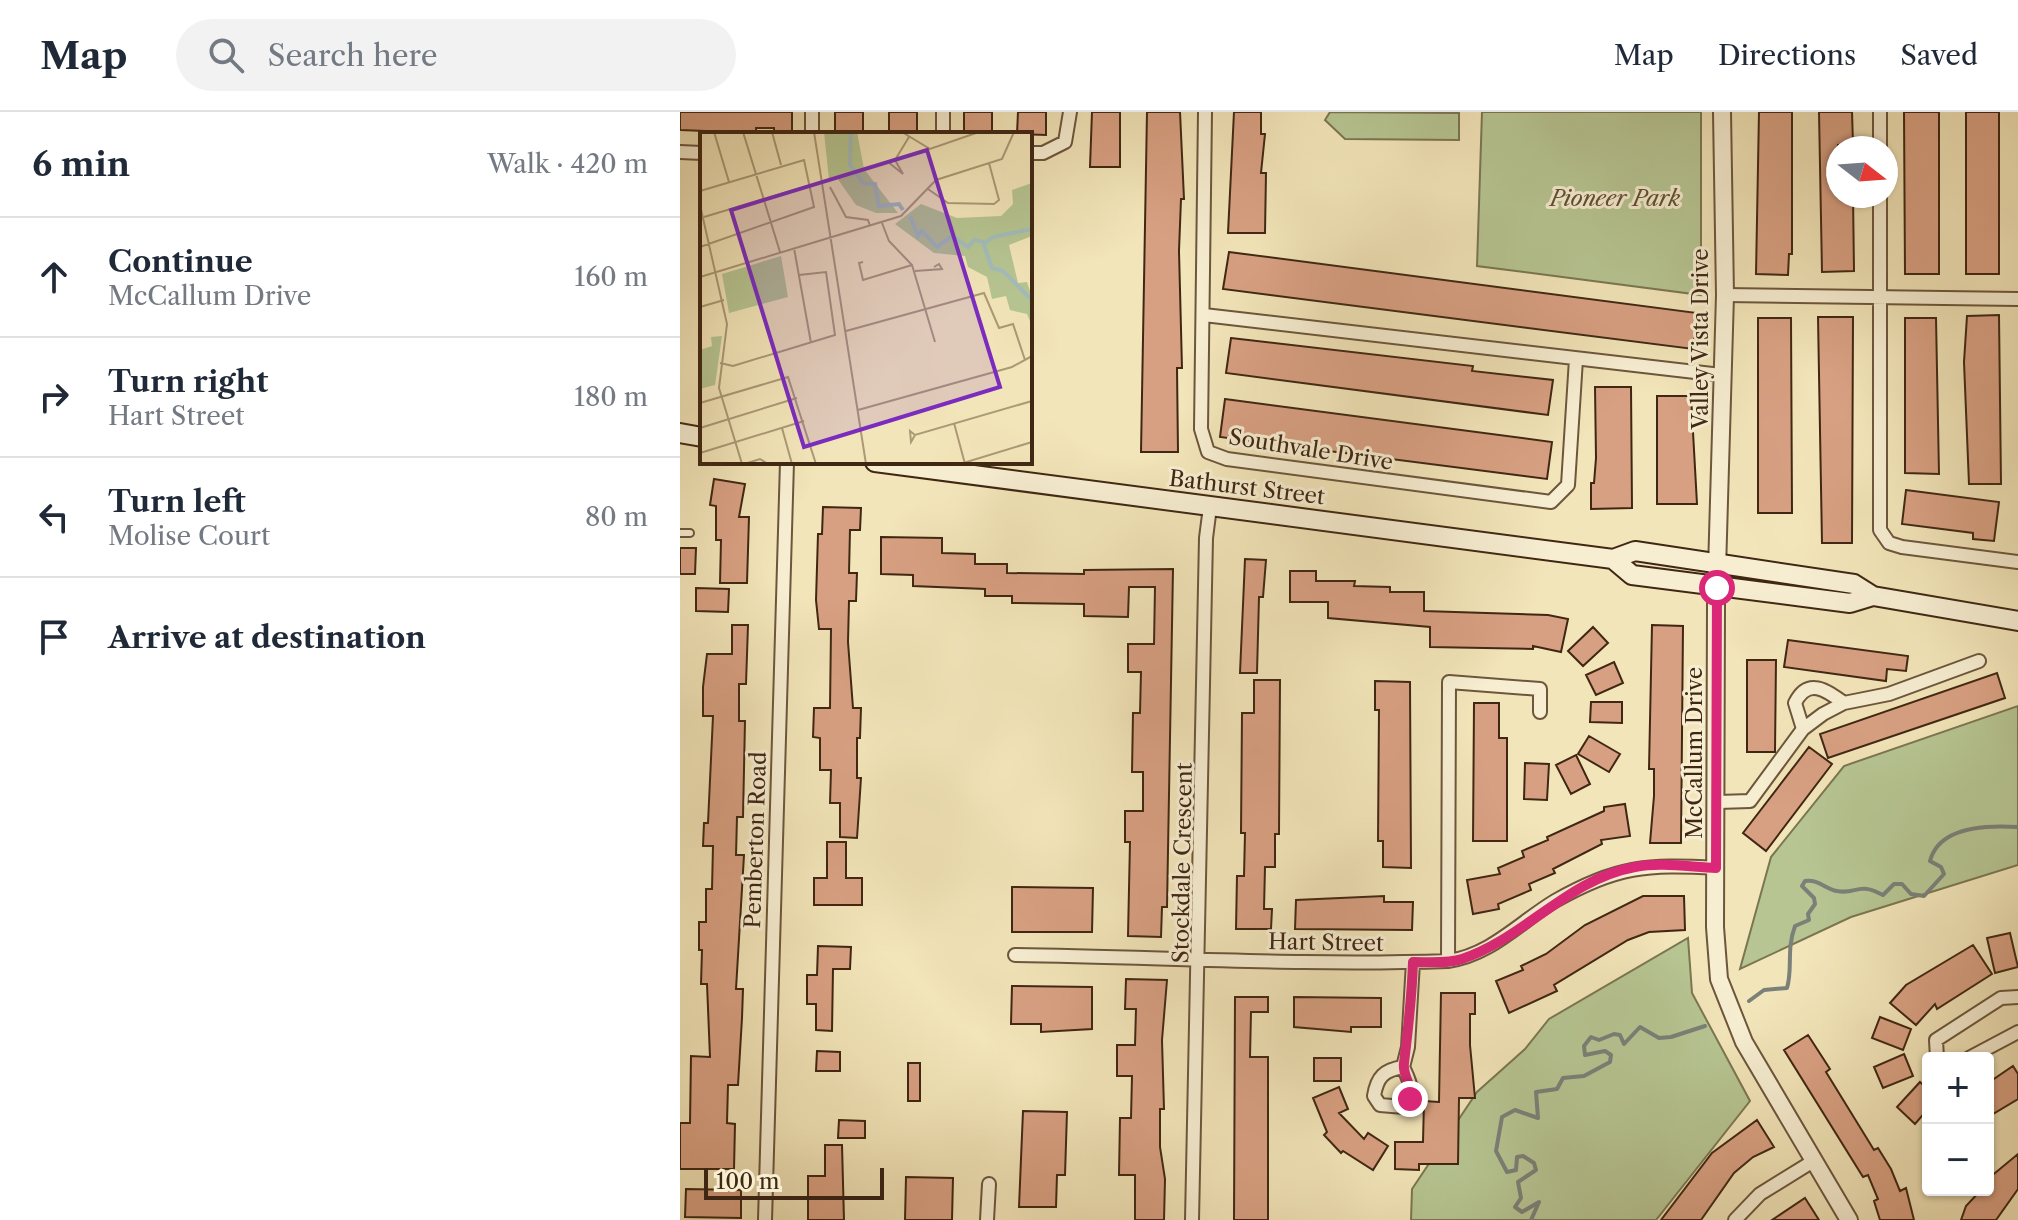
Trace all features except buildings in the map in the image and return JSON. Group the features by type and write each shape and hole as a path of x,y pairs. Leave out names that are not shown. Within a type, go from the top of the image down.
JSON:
{"main road":[{"path":"680,433 700,437"},
{"name":"Bathurst Street","path":"890,464 1613,559 1635,551 1854,584 1873,596 2018,621"},
{"name":"Bathurst Street","path":"1613,559 1632,575 1717,588 1850,603 1873,596"}],"street":[{"path":"1032,153 1043,153 1065,142 1070,112"},
{"name":"Southvale Drive","path":"1205,112 1201,429 1208,452 1227,459 1551,502 1568,485 1576,359"},
{"name":"Valley Vista Drive","path":"1717,588 1725,295 1722,112"},
{"path":"1880,112 1880,136"},
{"path":"680,152 700,153"},
{"path":"1880,208 1880,530 1889,543 1902,547 2018,562"},
{"path":"1725,295 2018,299"},
{"path":"1204,315 1721,375"},
{"name":"Pemberton Road","path":"765,1220 787,464"},
{"name":"Stockdale Crescent","path":"1192,1220 1200,960 1206,538 1210,507"},
{"name":"McCallum Drive","path":"1717,588 1716,868 1719,979 1763,1077 1849,1220"},
{"path":"1718,802 1750,801 1803,729 1844,703 1889,694 1979,661"},
{"path":"1448,961 1449,682 1540,689 1540,712"},
{"path":"1803,729 1795,703 1800,691 1812,686 1824,689 1844,703"},
{"name":"Hart Street","path":"1015,955 1314,964 1448,961 1461,959 1504,938 1554,902 1607,875 1637,866 1716,868"},
{"path":"1403,1067 1408,1047 1413,962"},
{"path":"1937,1052 1936,1040 2001,998 2018,997"},
{"path":"1981,1052 2018,1034"},
{"path":"1735,1220 1760,1194 1815,1160"},
{"path":"987,1220 989,1184"}],"lane":[{"path":"680,533 690,533"}],"green space":[{"path":"1330,112 1459,113 1459,140 1345,139 1325,120"},
{"name":"Pioneer Park","path":"1482,112 1701,112 1701,295 1477,266"},
{"path":"2018,706 2018,865 1851,917 1740,969 1771,857 1844,766"},
{"path":"1688,938 1692,993 1750,1101 1656,1220 1411,1220 1412,1189 1477,1092 1525,1049 1549,1019"}],"waterway":[{"path":"1749,1001 1764,990 1787,988 1795,926 1809,920 1808,914 1815,904 1814,898 1802,886 1805,881 1814,881 1837,891 1868,889 1883,895 1894,884 1902,884 1911,894 1924,896 1944,874 1941,867 1930,861 1943,841 1966,830 2018,827"},
{"path":"1531,1220 1539,1202 1522,1212 1515,1207 1521,1198 1518,1182 1536,1170 1534,1163 1523,1156 1517,1157 1516,1170 1507,1172 1496,1151 1502,1117 1515,1110 1538,1118 1536,1092 1557,1089 1563,1078 1584,1076 1610,1062 1611,1055 1605,1051 1585,1055 1584,1046 1591,1037 1599,1040 1620,1035 1624,1044 1640,1027 1659,1038 1705,1026"}],"route":[{"path":"1410,1099 1412,1088 1403,1067 1408,1047 1413,962 1461,959 1504,938 1554,902 1607,875 1637,866 1716,868 1717,588"}]}
